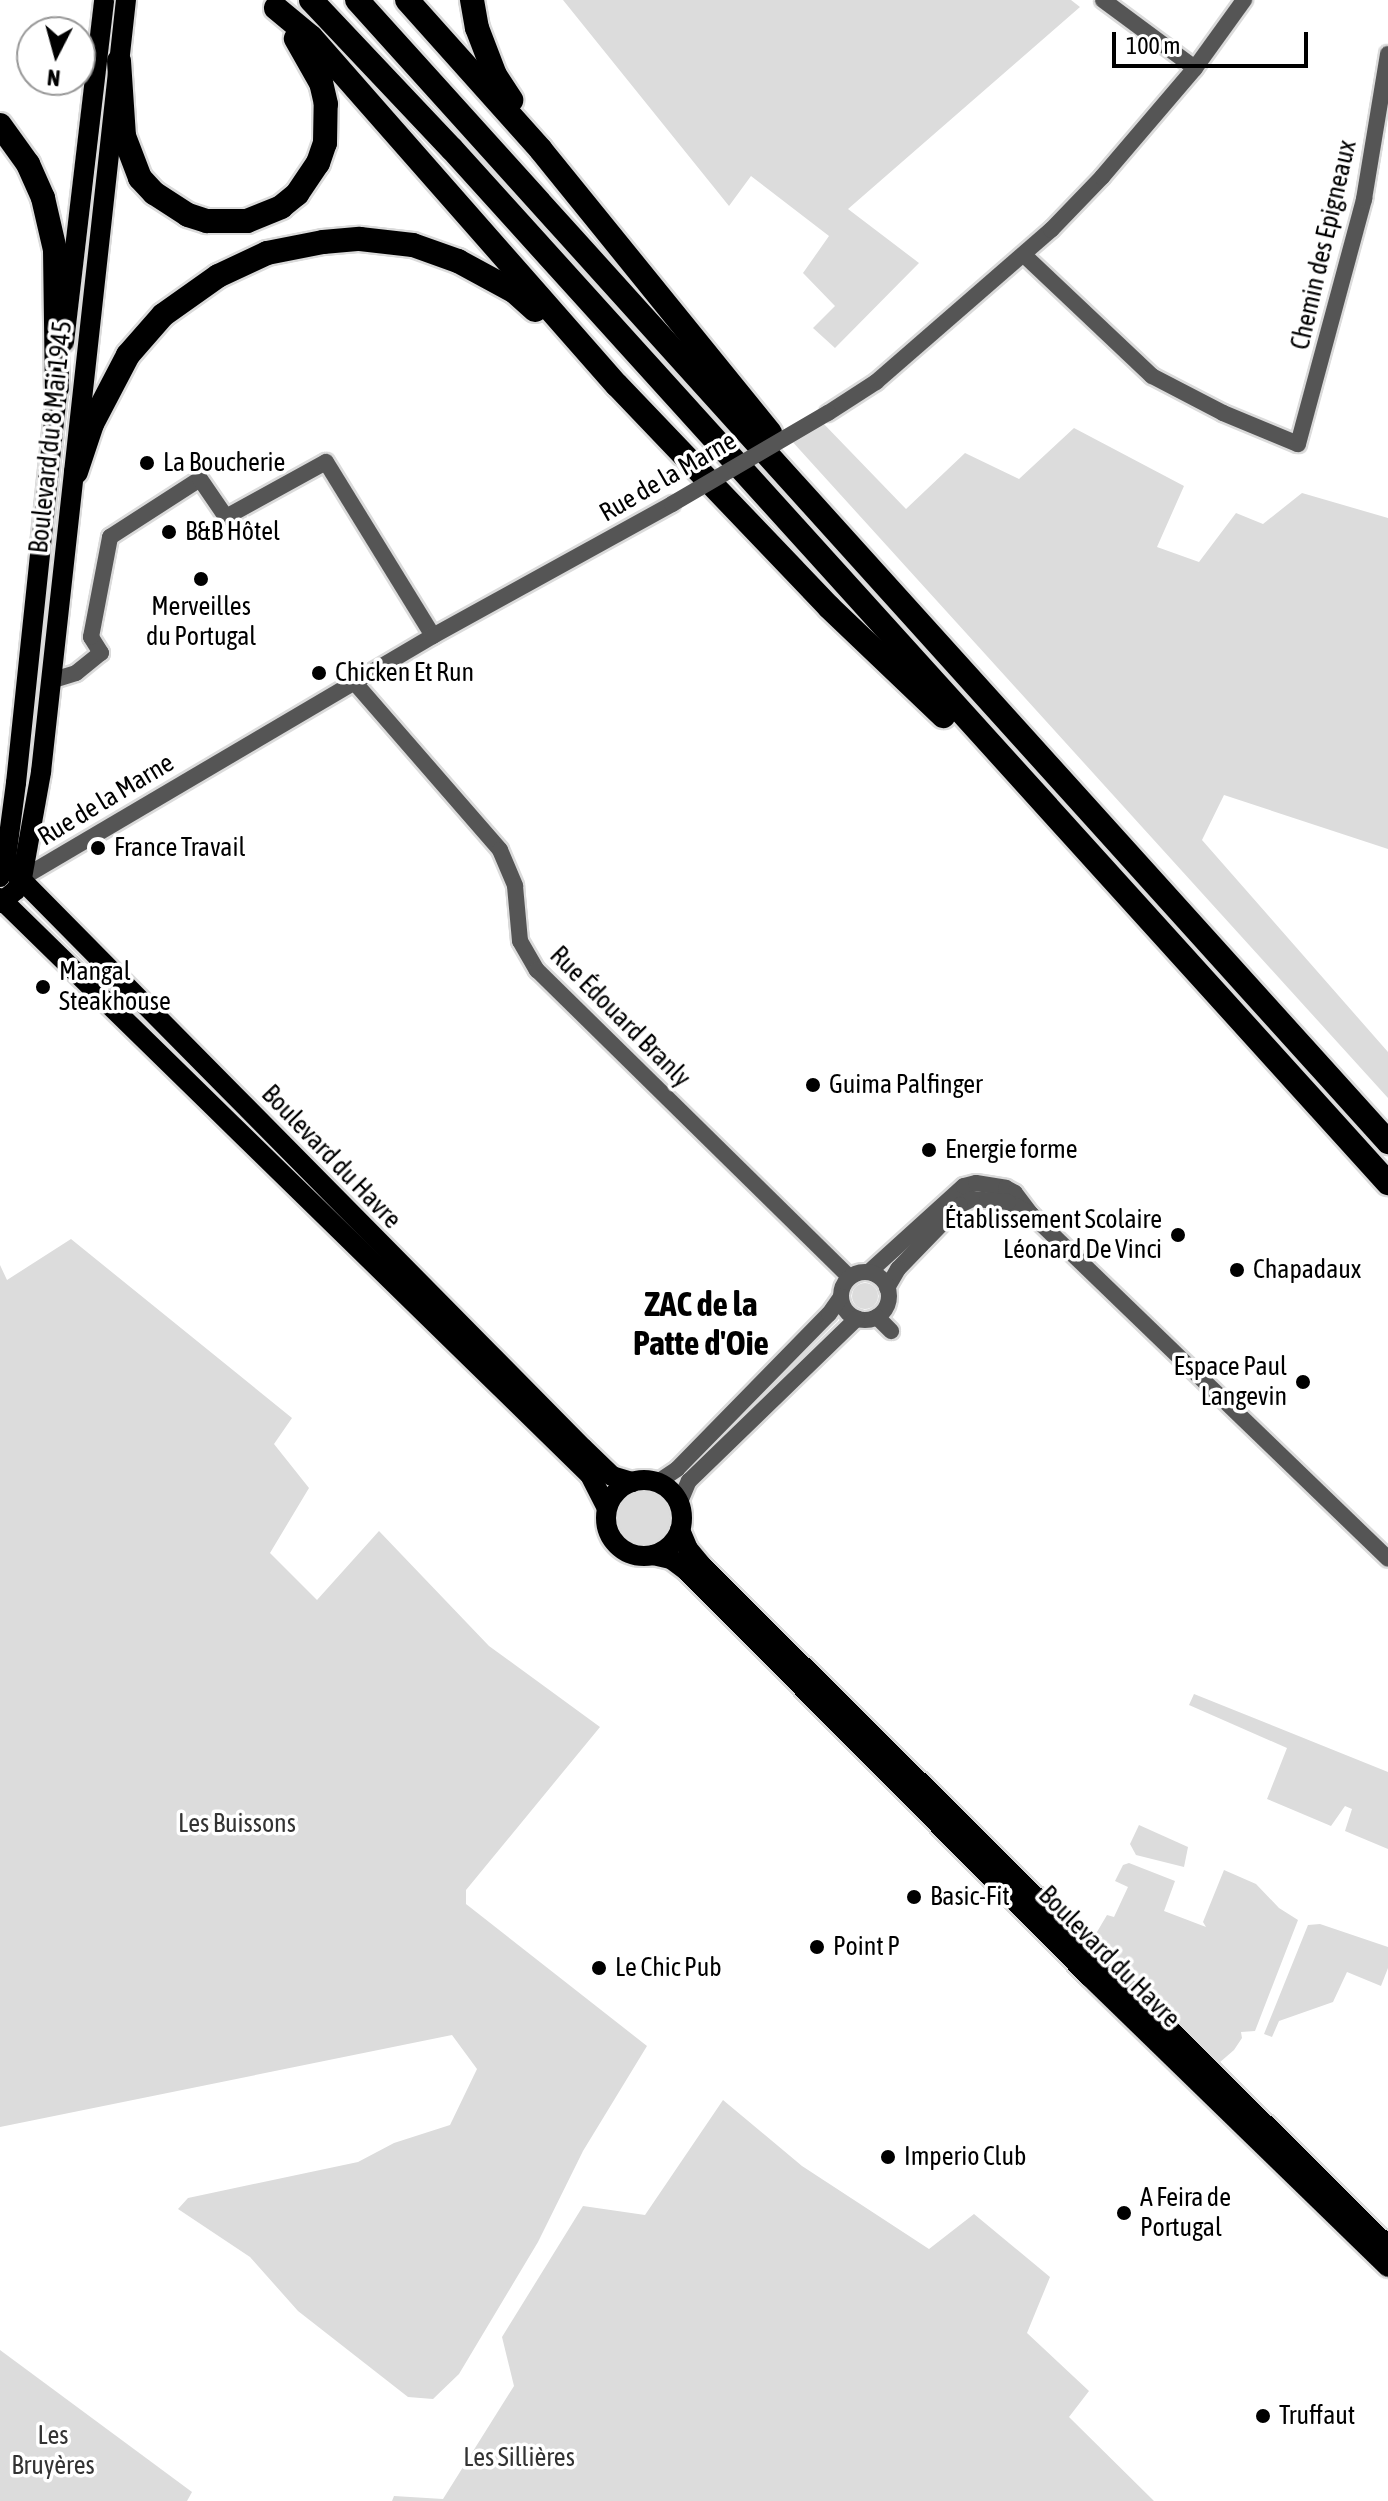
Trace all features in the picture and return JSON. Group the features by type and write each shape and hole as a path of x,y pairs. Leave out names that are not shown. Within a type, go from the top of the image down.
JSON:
{"highway":[{"path":"311,0 462,161 1388,1183"},
{"path":"357,0 837,527 1388,1142"},
{"path":"407,0 541,150 799,468 837,527"},
{"path":"472,0 477,28 495,75 541,150"},
{"path":"119,61 122,127 140,178 154,193 188,215 227,223 256,218 281,207 308,179 318,163 327,126 326,104 312,62 272,4"},
{"path":"272,4 311,37 617,385 829,607 991,762 1006,764"},
{"path":"0,125 28,164 43,198 55,250 57,388"},
{"path":"76,463 92,424 128,355 163,315 218,276 242,264 267,253 323,242 360,239 413,245 458,261 515,292 617,385"}],"main road":[{"name":"Boulevard du 8 Mai 1945","path":"4,883 57,388 75,268 104,0"},
{"name":"Boulevard du 8 Mai 1945","path":"4,883 41,772 126,0"},
{"path":"50,452 76,463"},
{"path":"0,804 16,783"},
{"name":"Boulevard du Havre","path":"4,883 99,955 292,1156 612,1476 632,1482 658,1482"},
{"name":"Boulevard du Havre","path":"4,883 590,1475 607,1508 607,1527 618,1546 637,1556 653,1555 671,1559 687,1571 1090,1977 1388,2267"},
{"path":"607,1508 616,1492 632,1482"},
{"path":"658,1482 669,1489 679,1504"},
{"name":"Boulevard du Havre","path":"679,1504 680,1530 688,1549 703,1567 1388,2246"},
{"path":"653,1555 670,1546 680,1530"}],"street":[{"path":"1103,0 1195,68"},
{"name":"Rue de la Marne","path":"4,883 433,636 672,504 876,382 1024,255 1102,177 1195,68 1244,0"},
{"name":"Chemin des Epigneaux","path":"1024,255 1152,376 1223,413 1298,444 1364,199 1388,54"},
{"path":"50,681 76,673 101,653 91,637 110,537 200,479 226,517 326,462 433,636"},
{"name":"Rue Édouard Branly","path":"355,683 500,850 515,886 520,941 537,970 849,1277"},
{"path":"658,1482 677,1469 829,1314 841,1297 849,1277 869,1272 964,1186 976,1183 1006,1188 1015,1193 1031,1214 1388,1559"},
{"path":"841,1297 846,1310 857,1318 877,1317 886,1307 887,1288 898,1269 960,1205 972,1199 1008,1202 1031,1214"},
{"path":"869,1272 880,1278 887,1288"},
{"path":"877,1317 891,1331"},
{"path":"679,1504 689,1481 857,1318"}],"green space":[{"path":"563,0 1071,0 1080,7 848,209 919,263 835,348 813,328 835,306 803,273 829,236 751,176 729,206"},
{"path":"821,421 906,509 965,453 1019,479 1074,428 1184,486 1157,547 1199,562 1236,513 1263,524 1302,493 1388,518 1388,849 1224,795 1202,840 1388,1052 1388,1098 790,439"},
{"name":"Les Buissons","path":"71,1239 292,1418 274,1444 309,1488 270,1553 317,1600 379,1531 489,1646 600,1727 466,1890 466,1904 647,2046 583,2151 538,2242 459,2374 433,2399 408,2397 298,2311 250,2257 178,2209 188,2198 358,2162 394,2143 450,2125 477,2069 452,2035 0,2127 0,1265 7,1280"},
{"path":"865,1283 874,1287 878,1296 874,1305 865,1309 856,1305 852,1296 856,1287"},
{"path":"643,1488 654,1490 664,1497 671,1507 671,1529 664,1539 654,1546 643,1548 632,1546 622,1539 615,1529 613,1518 615,1507 622,1497 632,1490"},
{"path":"1194,1694 1388,1772 1388,1849 1345,1831 1352,1809 1345,1806 1331,1826 1267,1799 1287,1748 1189,1705"},
{"path":"1139,1825 1188,1847 1184,1867 1136,1855 1130,1844"},
{"path":"1129,1863 1175,1881 1164,1911 1206,1927 1203,1922 1224,1870 1256,1884 1279,1908 1298,1920 1255,2031 1241,2032 1242,2038 1234,2050 1219,2063 1094,1937 1107,1915 1114,1917 1128,1887 1115,1881 1123,1865"},
{"path":"1320,1924 1388,1947 1388,1968 1381,1986 1347,1972 1333,2002 1279,2021 1272,2037 1264,2034 1308,1925"},
{"name":"Les Sillières","path":"723,2100 802,2166 929,2249 974,2214 1050,2277 1027,2333 1089,2391 1069,2417 1154,2501 392,2501 394,2496 443,2499 514,2386 502,2337 583,2206 645,2215"},
{"name":"Les Bruyères","path":"0,2350 192,2492 187,2501 0,2501"}],"place":[{"name":"La Boucherie","path":"147,463"},
{"name":"B&B Hôtel","path":"169,532"},
{"name":"Merveilles du Portugal","path":"201,579"},
{"name":"Chicken Et Run","path":"319,673"},
{"name":"France Travail","path":"98,848"},
{"name":"Mangal Steakhouse","path":"43,987"},
{"name":"Guima Palfinger","path":"813,1085"},
{"name":"Energie forme","path":"929,1150"},
{"name":"Établissement Scolaire Léonard De Vinci","path":"1178,1235"},
{"name":"Chapadaux","path":"1237,1270"},
{"name":"Espace Paul Langevin","path":"1303,1382"},
{"name":"Basic-Fit","path":"914,1897"},
{"name":"Point P","path":"817,1947"},
{"name":"Le Chic Pub","path":"599,1968"},
{"name":"Imperio Club","path":"888,2157"},
{"name":"A Feira de Portugal","path":"1124,2213"},
{"name":"Truffaut","path":"1263,2416"}],"district":[{"name":"ZAC de la Patte d'Oie","path":"701,1322"}]}
